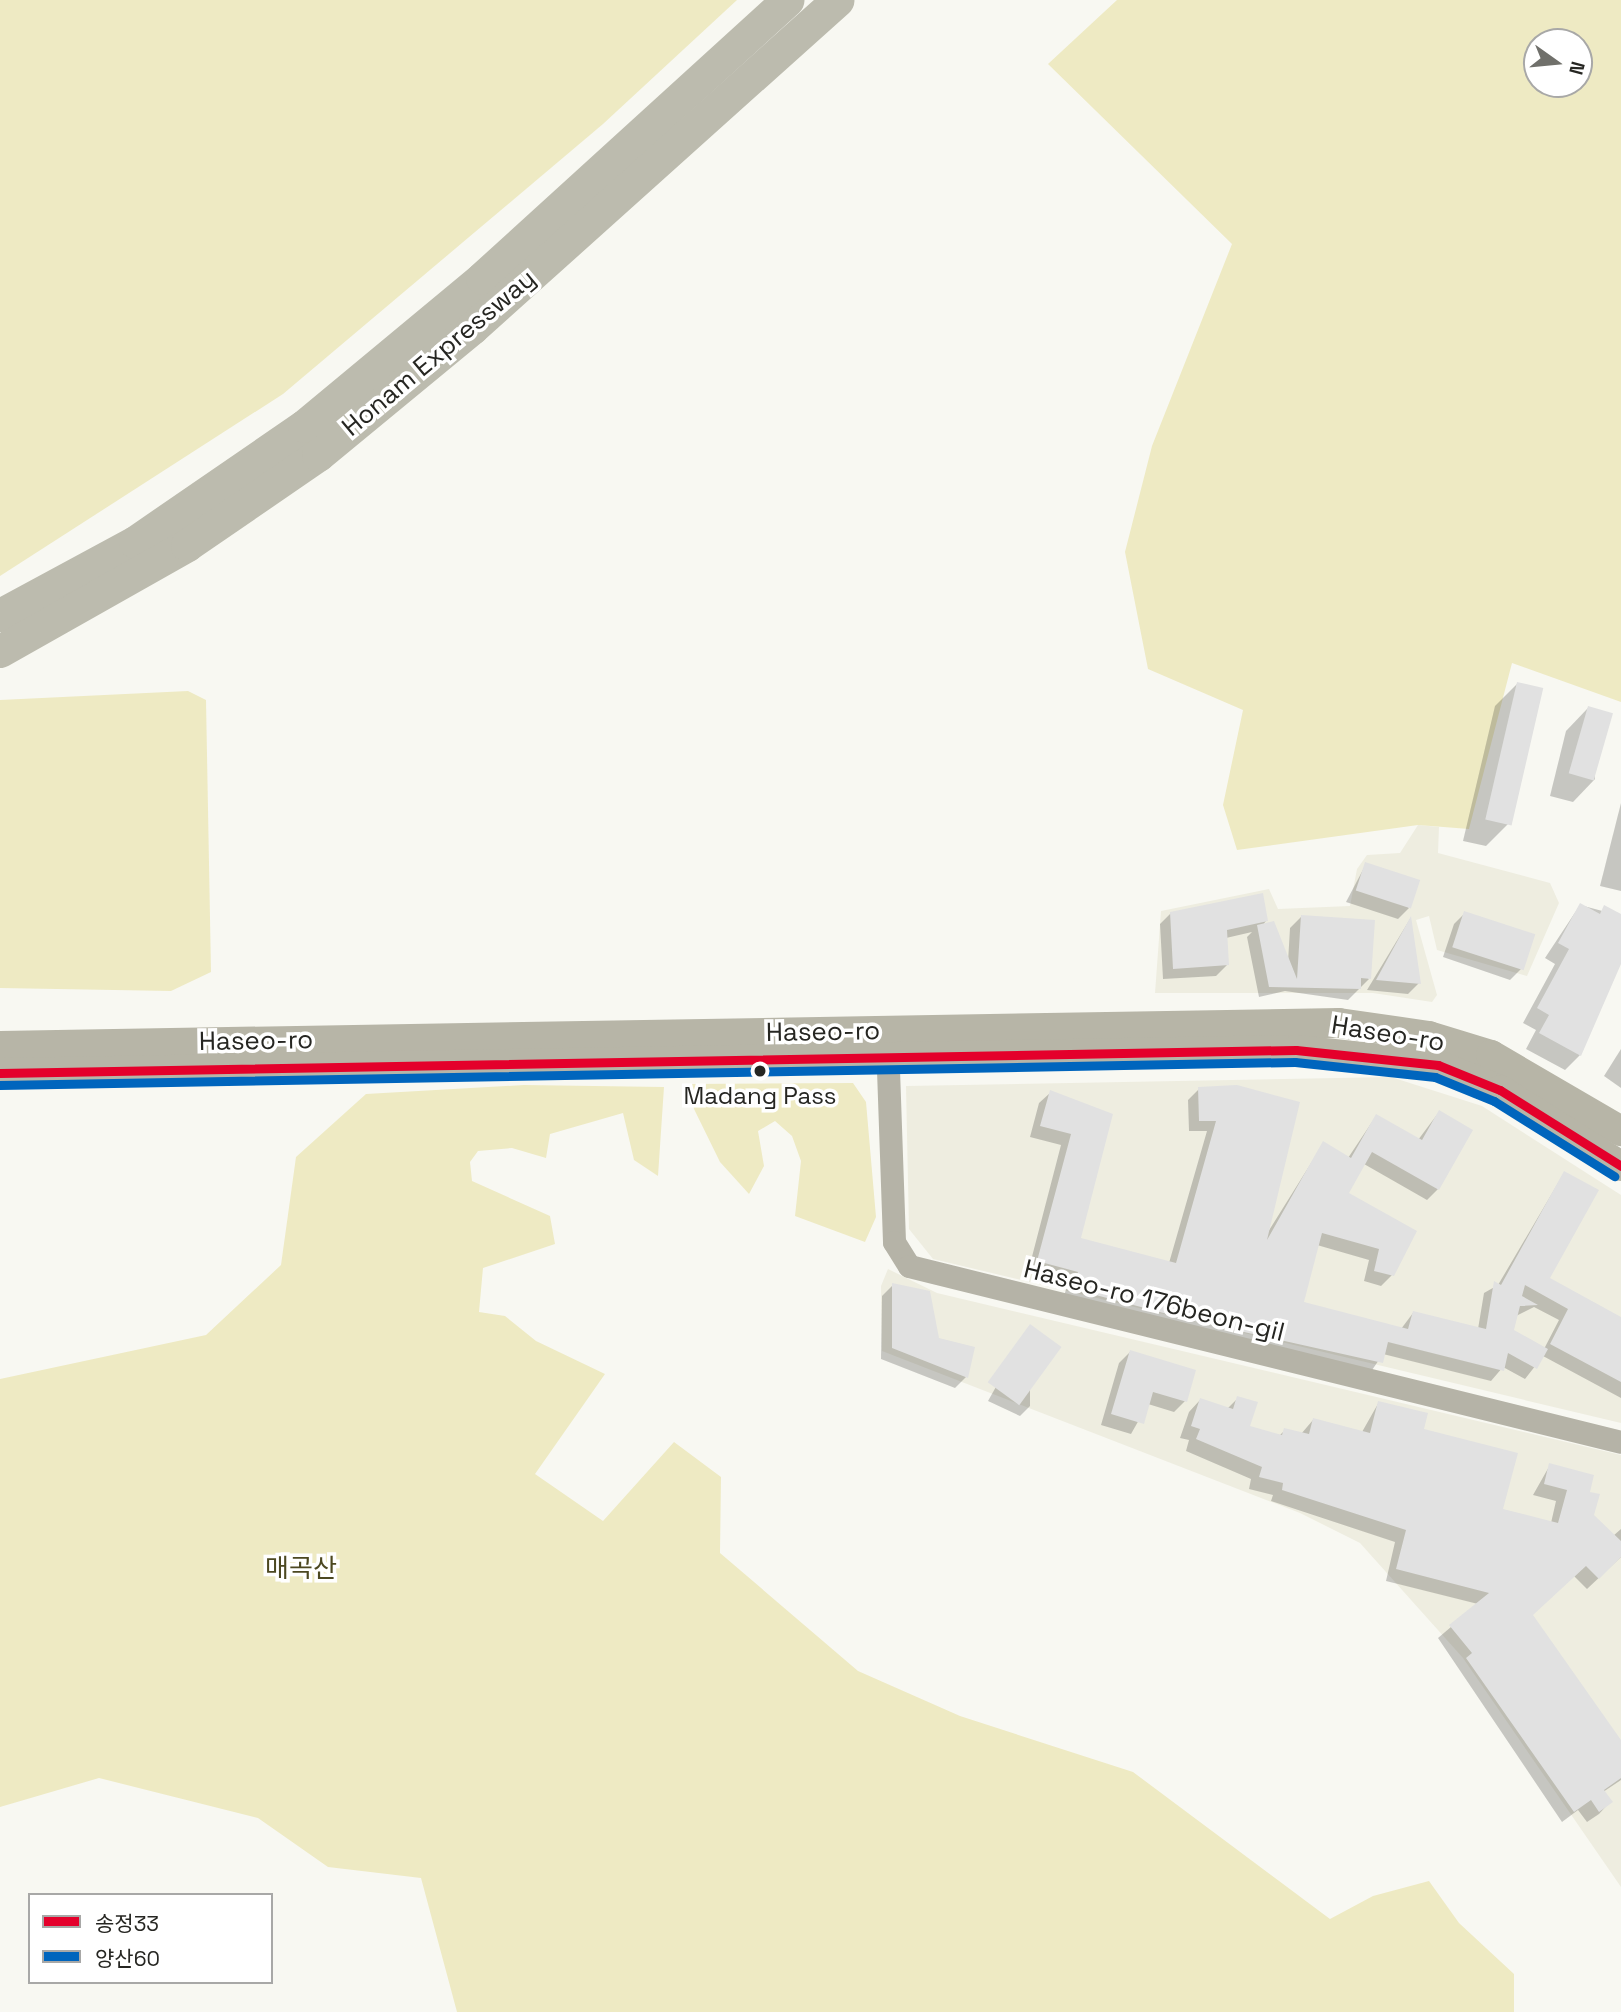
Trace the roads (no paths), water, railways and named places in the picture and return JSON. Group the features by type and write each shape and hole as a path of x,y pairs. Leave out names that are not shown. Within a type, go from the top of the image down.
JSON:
{"highway":[{"name":"Honam Expressway","path":"0,651 187,545 318,455 472,328 838,0"},
{"name":"Honam Expressway","path":"0,615 146,535 304,426 482,278 780,5"}],"main road":[{"name":"Haseo-ro","path":"0,1073 1352,1025 1429,1036 1491,1055 1621,1131"},
{"name":"Haseo-ro","path":"0,1046 887,1043 1373,1055 1438,1065 1500,1090 1621,1166"}],"street":[{"name":"Haseo-ro 176beon-gil","path":"887,1043 894,1242 908,1266 1621,1442"}],"place":[{"name":"Madang Pass","path":"760,1071"}],"park label":[{"name":"매곡산","path":"301,1569"}]}
